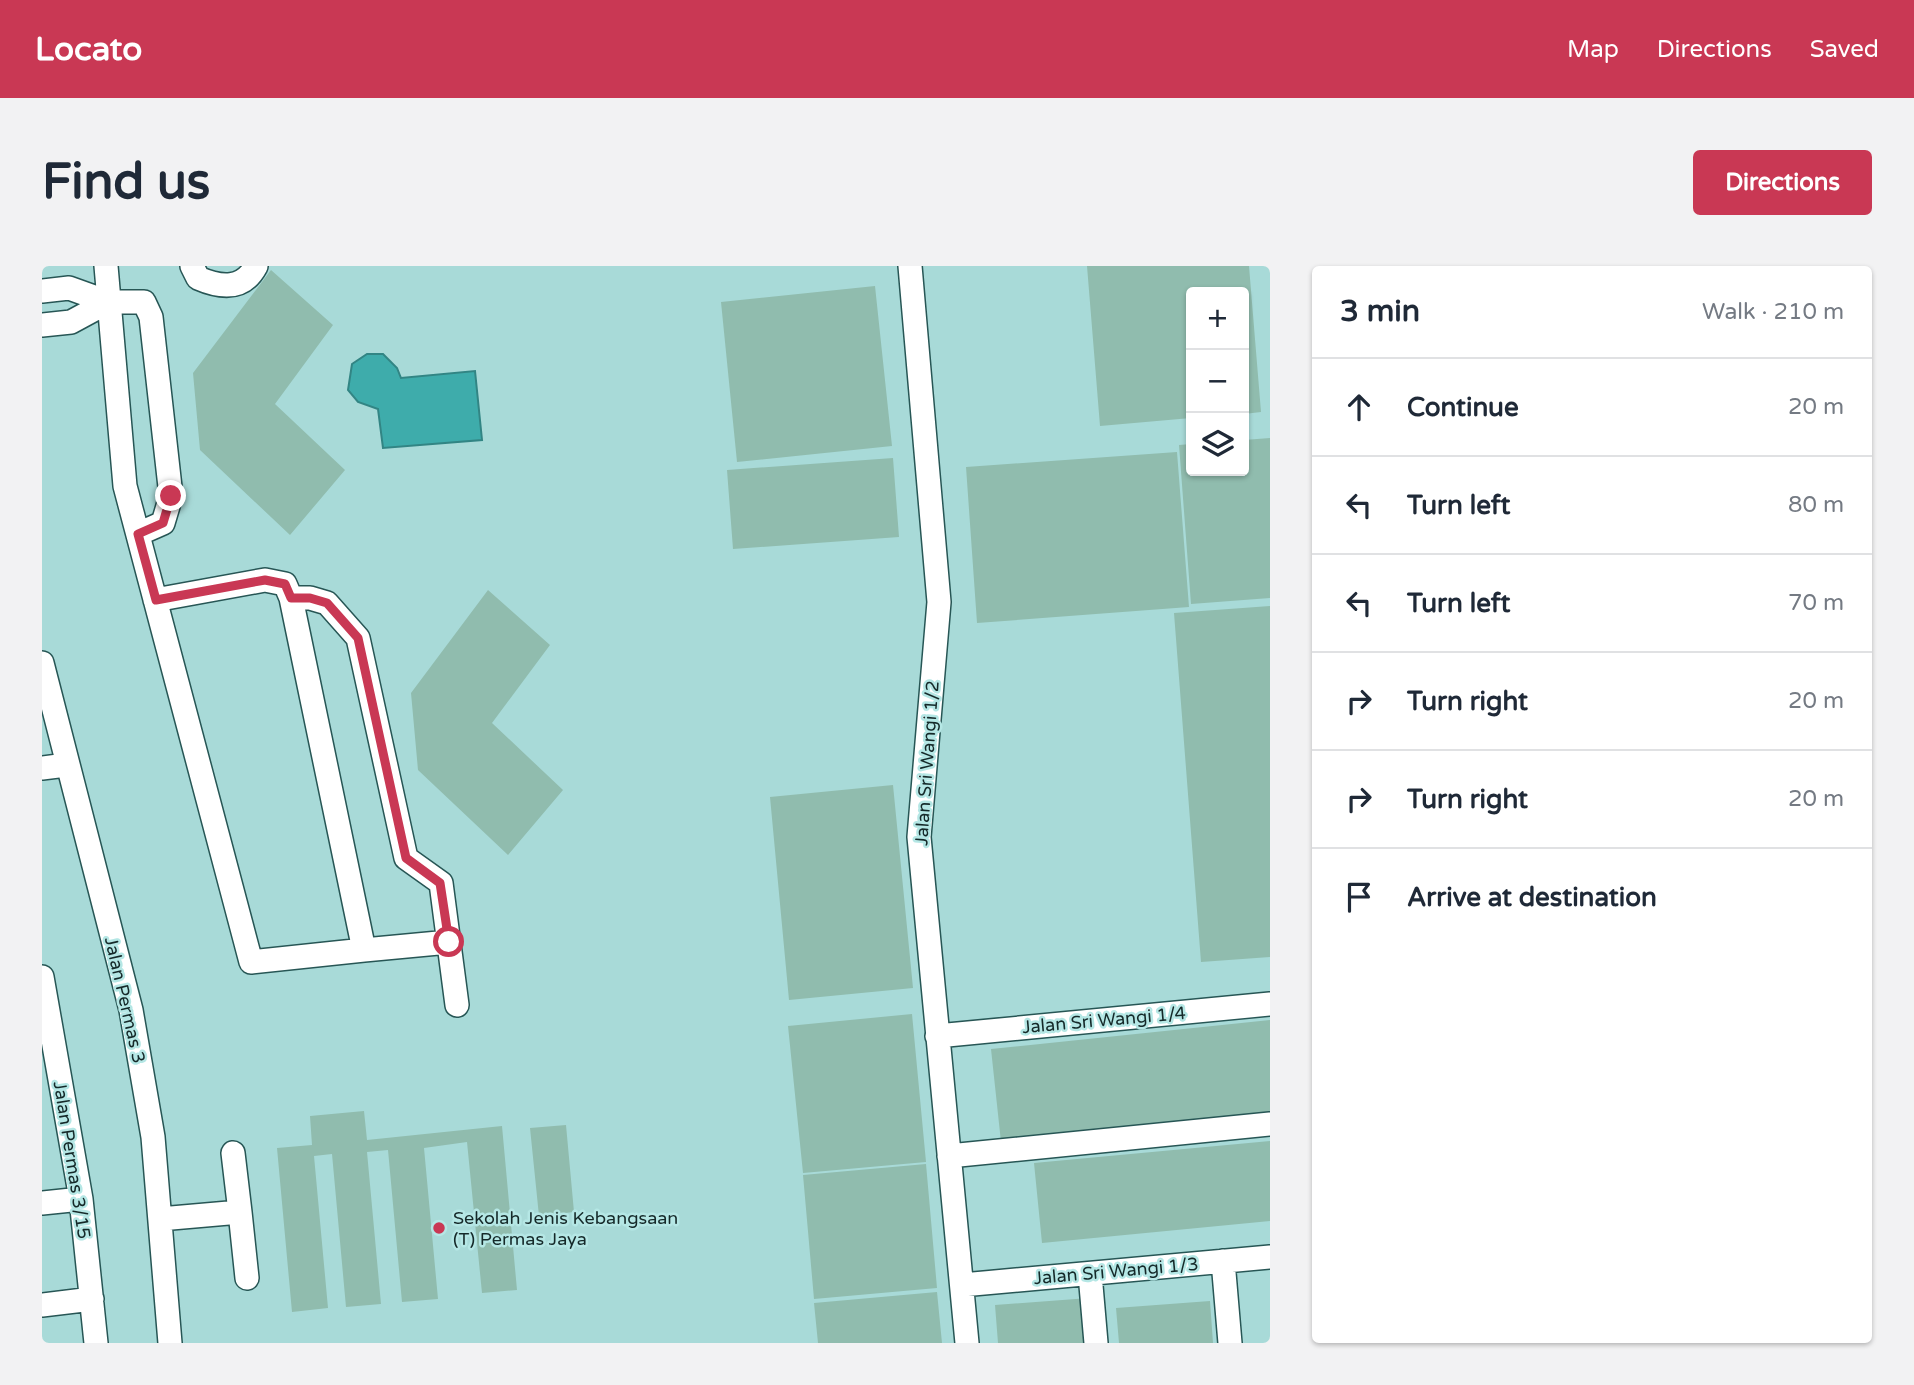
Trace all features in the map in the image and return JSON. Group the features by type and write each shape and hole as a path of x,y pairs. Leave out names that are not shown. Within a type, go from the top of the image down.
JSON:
{"street":[{"path":"106,266 125,486 251,962 449,942"},
{"path":"192,266 198,278 213,285 231,286 249,278 256,266"},
{"name":"Jalan Sri Wangi 1/2","path":"910,266 939,602 919,837 967,1343"},
{"path":"42,291 69,288 108,302 144,302 151,317 171,496 163,523 138,534"},
{"path":"42,325 71,322 108,302"},
{"path":"156,600 265,580 285,584 291,598 364,950"},
{"path":"291,598 310,598 327,603 358,638 406,858 440,883 457,1005"},
{"name":"Jalan Permas 3","path":"42,663 131,1010 153,1137 170,1343"},
{"path":"42,768 66,765"},
{"name":"Jalan Permas 3/15","path":"42,977 45,1008 81,1199 96,1343"},
{"name":"Jalan Sri Wangi 1/4","path":"937,1036 1270,1004"},
{"path":"948,1156 1270,1124"},
{"path":"233,1153 247,1278"},
{"path":"42,1203 81,1199"},
{"path":"160,1219 240,1212"},
{"name":"Jalan Sri Wangi 1/3","path":"962,1285 1270,1257"},
{"path":"1223,1261 1230,1343"},
{"path":"1090,1274 1096,1343"},
{"path":"42,1305 92,1298"}],"water":[{"path":"367,354 383,354 397,368 401,378 475,371 482,440 383,448 378,409 358,402 348,390 352,364"}],"building":[{"path":"1087,266 1249,266 1261,412 1249,413 1249,287 1186,287 1186,418 1100,426"},
{"path":"271,270 333,325 275,404 345,470 290,535 200,450 193,373"},
{"path":"875,286 892,446 737,462 721,302"},
{"path":"1270,438 1270,598 1191,604 1179,445 1186,444 1186,476 1249,476 1249,440"},
{"path":"1177,452 1189,607 977,623 966,467"},
{"path":"893,458 899,537 733,549 727,470"},
{"path":"488,590 550,645 492,723 563,790 508,855 418,770 411,693"},
{"path":"1270,606 1270,957 1201,962 1174,613"},
{"path":"893,785 913,988 789,1000 770,797"},
{"path":"912,1014 926,1162 803,1173 788,1026"},
{"path":"1270,1020 1270,1113 1001,1142 991,1049"},
{"path":"364,1111 367,1140 502,1126 517,1290 482,1293 467,1142 424,1148 438,1299 402,1302 388,1150 367,1152 381,1304 346,1307 332,1154 314,1156 328,1308 292,1312 277,1148 312,1145 310,1116"},
{"path":"566,1125 574,1212 539,1216 530,1128"},
{"path":"1270,1141 1270,1221 1042,1243 1034,1163"},
{"path":"926,1164 937,1288 814,1299 803,1175"},
{"path":"937,1292 942,1343 818,1343 814,1303"},
{"path":"1089,1298 1092,1343 998,1343 995,1305"},
{"path":"1210,1301 1213,1343 1119,1343 1116,1308"}],"place":[{"name":"Sekolah Jenis Kebangsaan (T) Permas Jaya","path":"439,1228"}],"route":[{"path":"171,496 163,523 138,534 156,600 265,580 285,584 291,598 310,598 327,603 358,638 406,858 440,883 449,942"}]}
